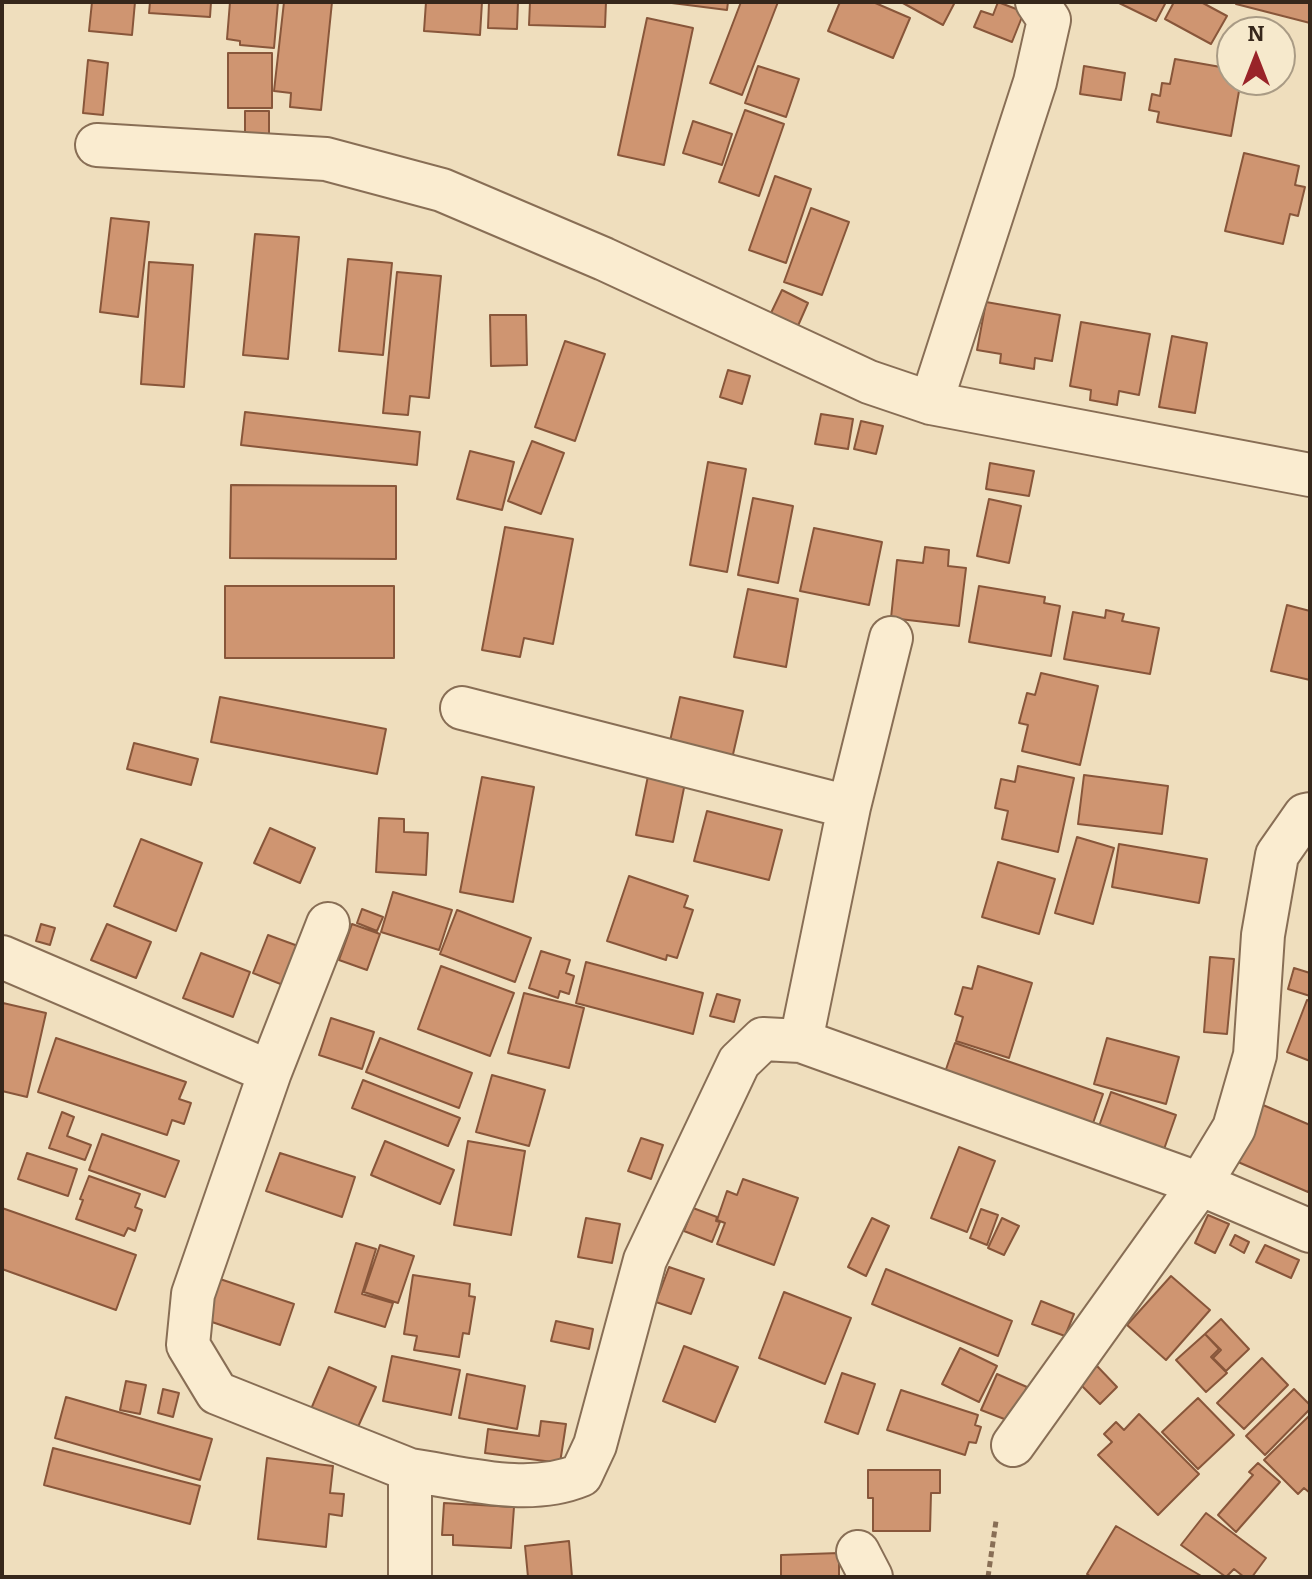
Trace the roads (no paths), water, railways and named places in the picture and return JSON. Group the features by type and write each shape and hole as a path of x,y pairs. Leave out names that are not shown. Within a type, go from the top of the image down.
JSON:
{"street":[{"path":"931,403 1035,82 1049,20 1037,2"},
{"path":"97,145 326,159 442,190 657,283 869,382 931,403 1310,475"},
{"path":"801,1041 849,807 891,638"},
{"path":"462,708 849,807"},
{"path":"1013,1445 1200,1184 1234,1128 1255,1055 1263,935 1277,855 1305,815 1310,814"},
{"path":"328,924 270,1072 193,1294 188,1345 217,1393 410,1470 531,1486 562,1483 581,1475 595,1445 645,1260 739,1062 763,1039 801,1041 1200,1184 1310,1231"},
{"path":"2,957 270,1072"},
{"path":"410,1470 410,1577"}]}
